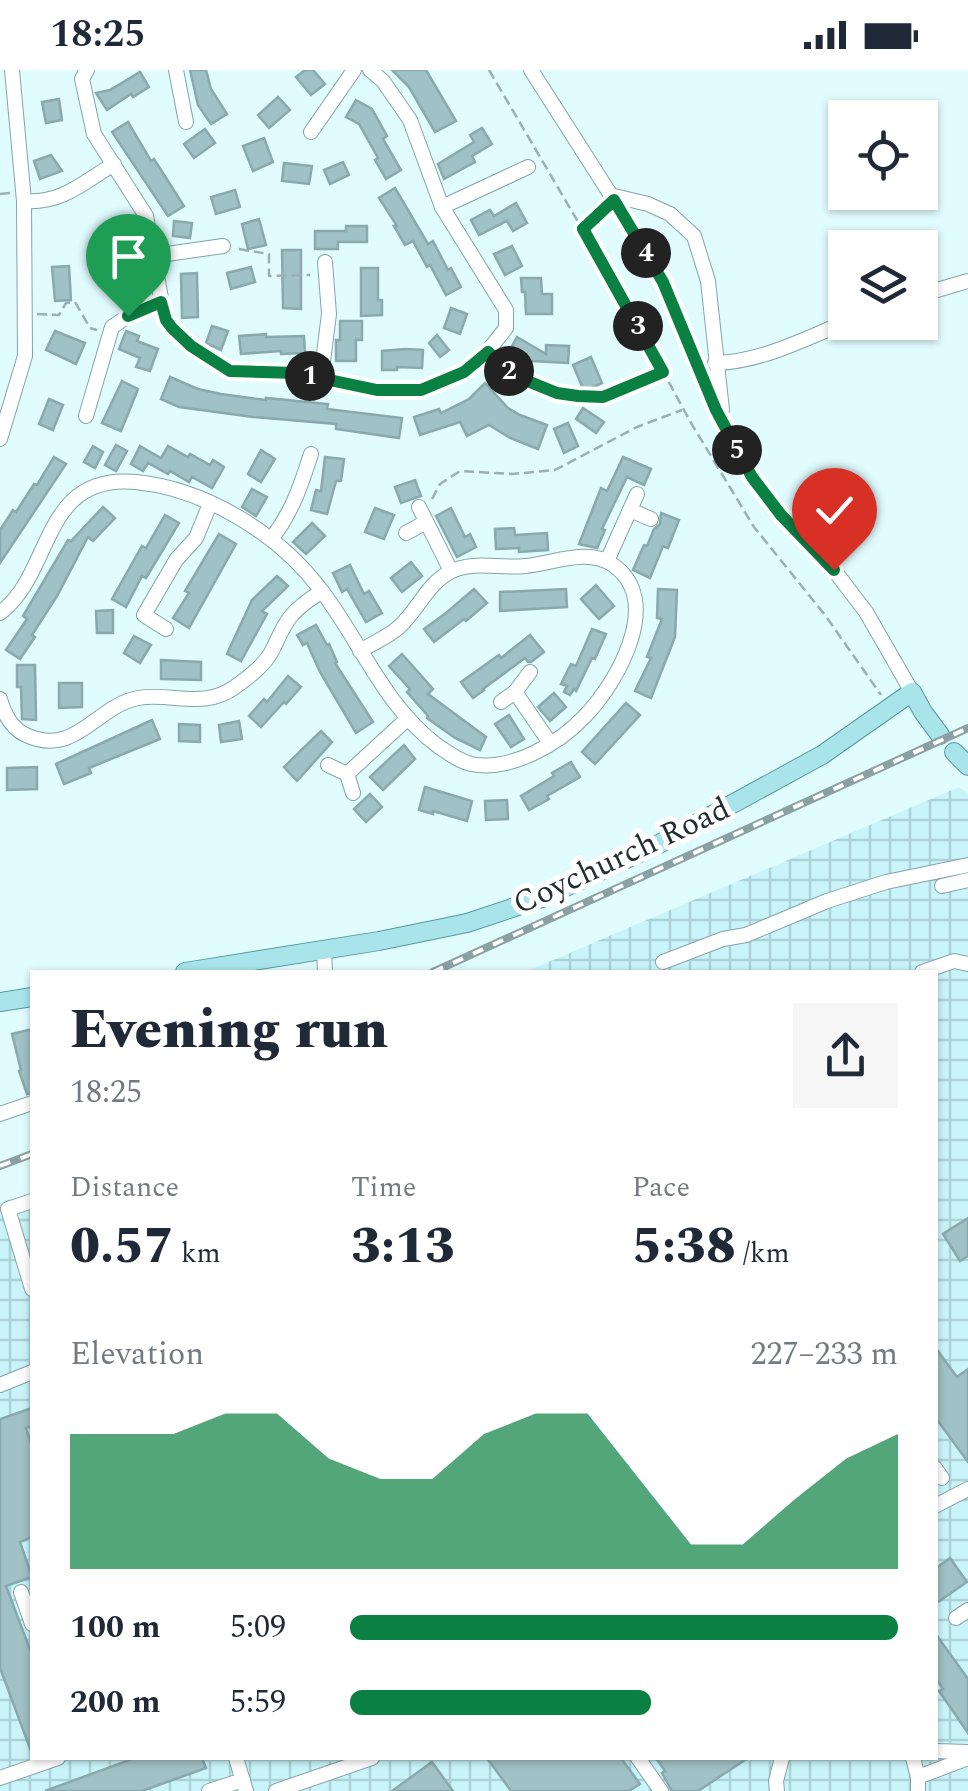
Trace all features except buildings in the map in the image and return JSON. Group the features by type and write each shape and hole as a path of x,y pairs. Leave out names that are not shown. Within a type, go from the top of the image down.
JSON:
{"main road":[{"name":"Coychurch Road","path":"198,970 467,923 542,898 661,843 822,755 912,692"},
{"path":"912,692 940,736"},
{"path":"954,752 968,766"},
{"path":"0,1002 30,996"}],"street":[{"path":"0,439 26,356 12,70"},
{"path":"87,70 82,79 94,134 146,216 161,302 172,328 191,346 230,371 296,373 377,390 421,390 464,372 488,352 506,328 506,310 442,207 410,120 383,81 370,70"},
{"path":"176,70 186,122"},
{"path":"311,132 354,70"},
{"path":"530,70 663,282 716,410 752,477 866,612 912,692"},
{"path":"18,197 42,203 74,191 114,164"},
{"path":"442,207 528,167"},
{"path":"612,197 648,204 670,214 694,236 708,281 724,426"},
{"path":"153,256 223,246"},
{"path":"321,378 329,314 326,268"},
{"path":"938,290 968,281"},
{"path":"86,416 112,327 161,302"},
{"path":"715,363 770,352 828,329"},
{"path":"488,352 515,376 557,393"},
{"path":"271,539 286,521 311,454"},
{"path":"288,468 305,472"},
{"path":"0,614 16,601 56,521 84,492 104,483 134,482 179,489 249,524 296,560 322,591 381,685 406,718 450,755 471,764 520,761 582,720 602,698 626,652 636,621 636,596 624,573 607,560 557,559 529,566 479,566 451,571 430,588 399,627 360,651"},
{"path":"607,560 637,494"},
{"path":"166,628 144,615 176,560 196,538 210,504"},
{"path":"630,510 651,519"},
{"path":"406,533 422,515 451,571"},
{"path":"0,699 12,726 42,740 60,740 77,734 118,704 139,698 190,701 214,697 232,690 262,666 295,611 322,591"},
{"path":"501,702 515,692 530,672"},
{"path":"515,692 550,743"},
{"path":"347,774 406,718"},
{"path":"328,764 347,774 354,792"},
{"path":"662,962 886,882 968,865"},
{"path":"942,886 968,880"},
{"path":"324,950 325,970"},
{"path":"929,970 954,962 968,964"},
{"path":"0,1114 30,1104"},
{"path":"30,1202 8,1209 30,1282"},
{"path":"0,1385 30,1373"},
{"path":"938,1504 968,1489"},
{"path":"21,1592 30,1618"},
{"path":"938,1751 968,1755"},
{"path":"918,1784 968,1755"},
{"path":"0,1778 52,1760"},
{"path":"209,1791 244,1785 237,1760"},
{"path":"276,1791 366,1760"},
{"path":"639,1760 661,1791"},
{"path":"760,1791 776,1786 782,1760"}],"path":[{"path":"490,70 754,527 825,616 890,708"},
{"path":"0,194 18,197"},
{"path":"583,229 612,197"},
{"path":"223,246 268,254 269,276 326,268"},
{"path":"26,314 59,315 66,303 75,302 90,328 110,334"},
{"path":"557,393 603,397 663,372"},
{"path":"422,515 440,484 460,471 512,474 555,470 637,426 683,409"}],"shaded area":[{"path":"959,787 968,793 968,1791 0,1791 0,1202 30,1194 30,1760 938,1760 938,970 530,970"}],"railway":[{"path":"437,970 968,728"},
{"path":"0,1166 30,1155"}],"route":[{"path":"128,316 161,302 172,328 191,346 230,371 296,373 377,390 421,390 464,372 488,352 515,376 557,393 603,397 663,372 583,229 614,200 663,282 716,410 752,477 781,515 834,570"}]}
